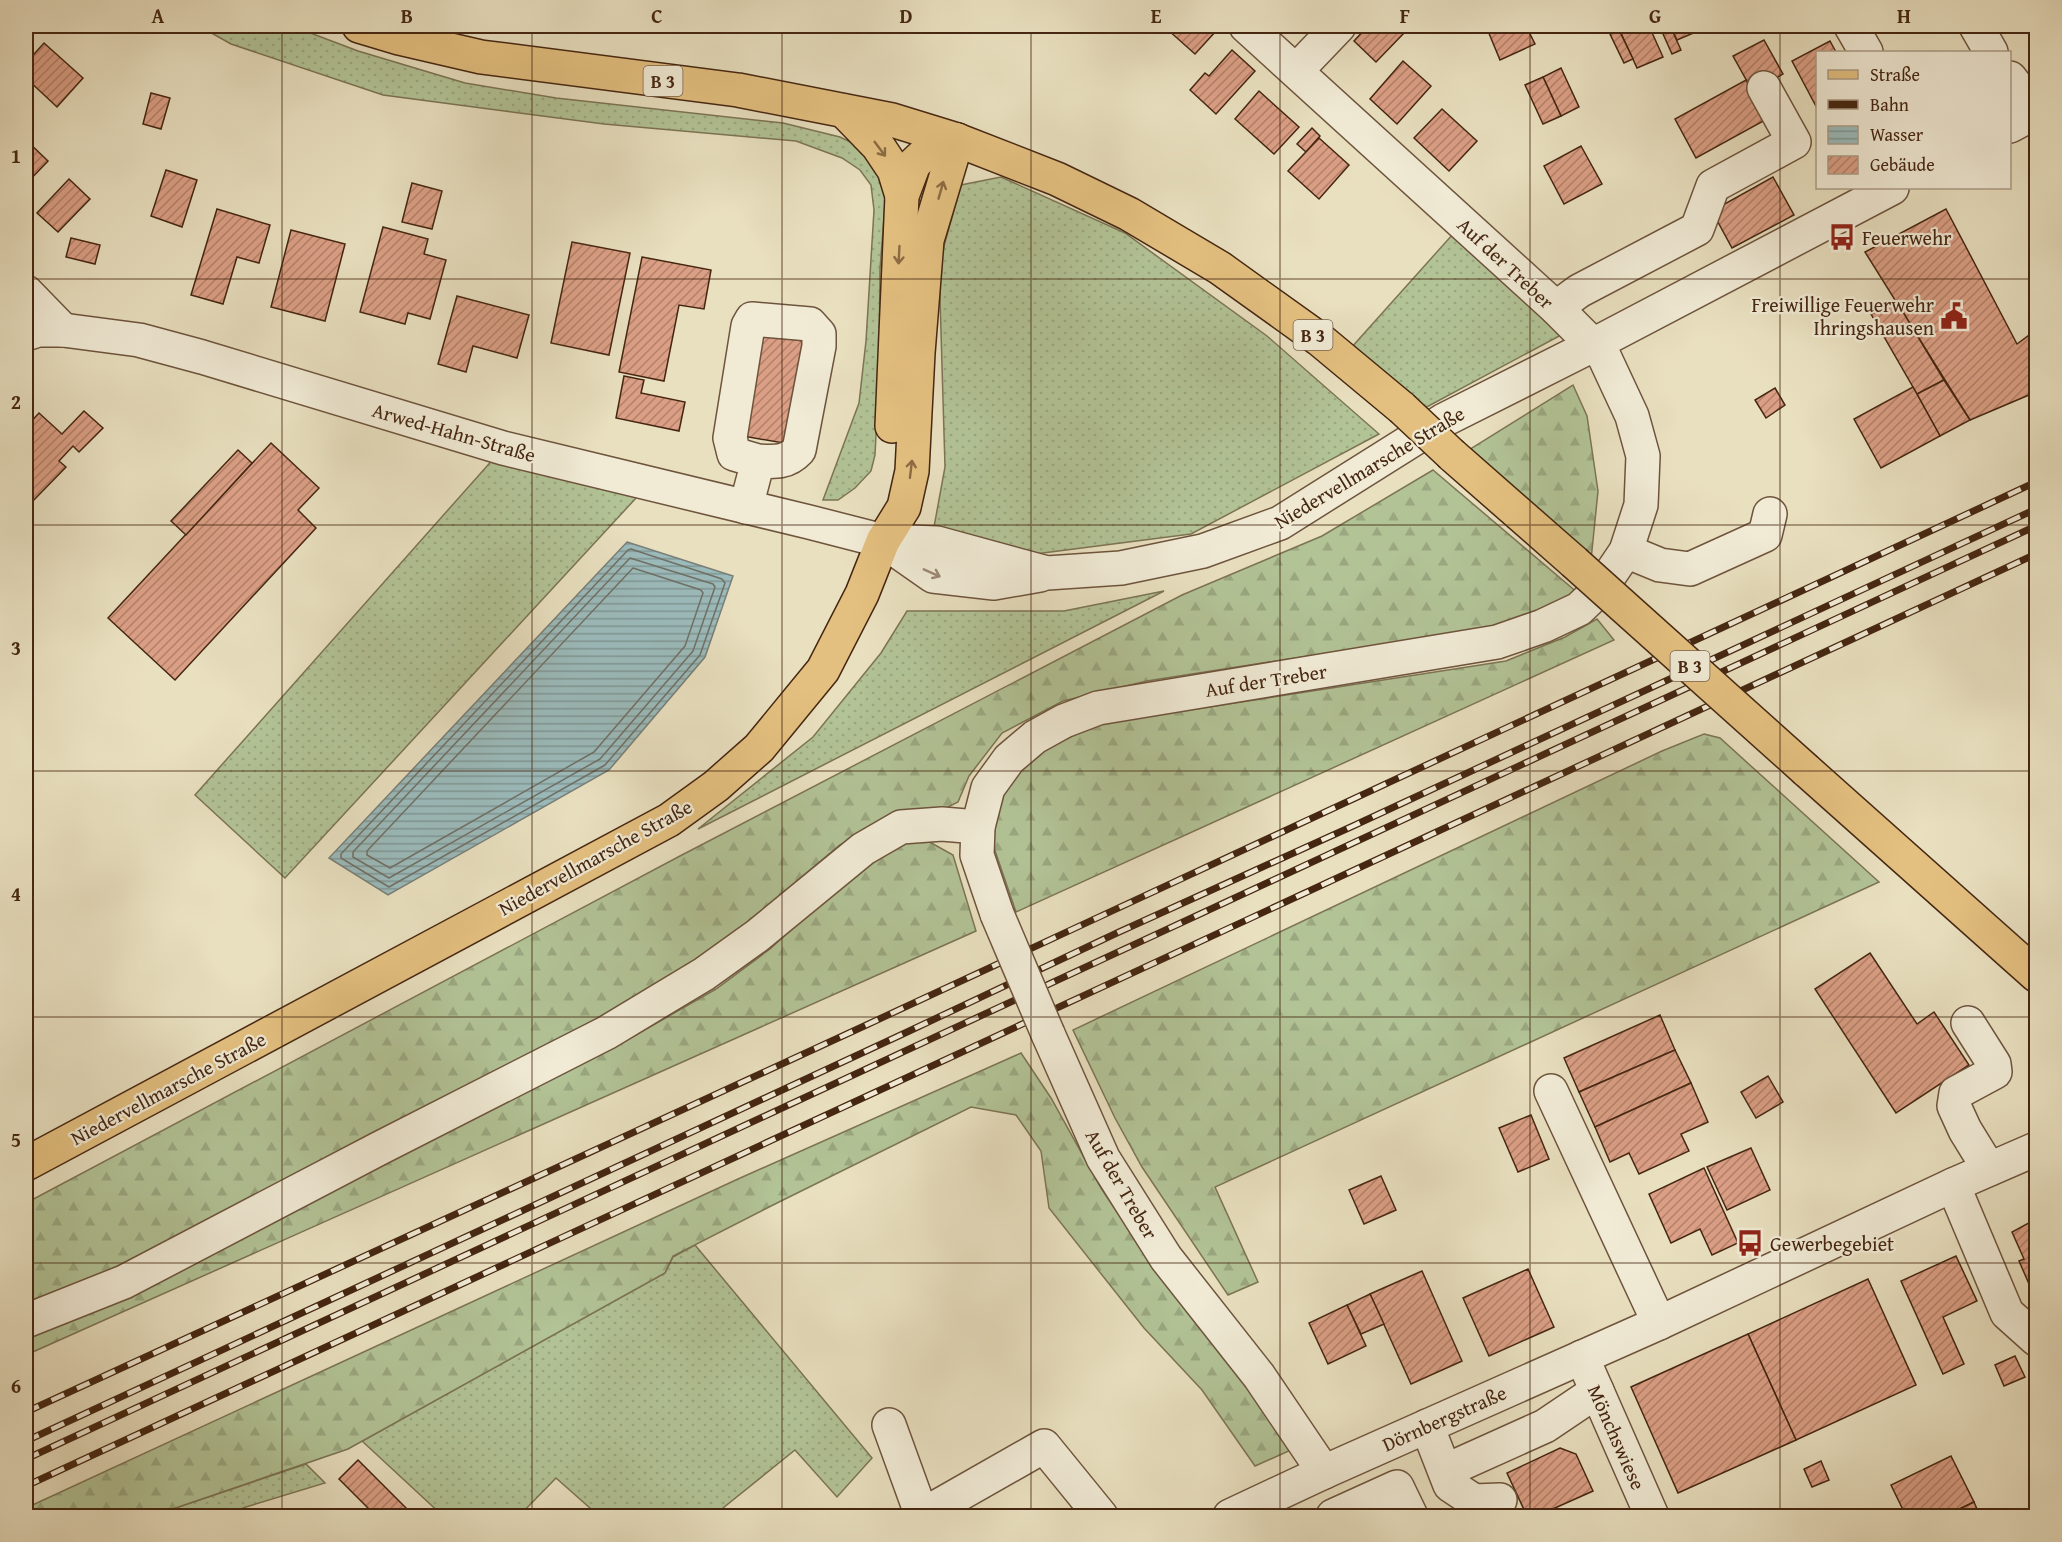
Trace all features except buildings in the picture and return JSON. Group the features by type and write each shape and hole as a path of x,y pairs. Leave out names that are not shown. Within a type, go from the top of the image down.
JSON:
{"main road":[{"name":"B 3","path":"359,26 481,57 738,90 892,120 957,140 1057,178 1129,214 1221,268 1319,339 1402,408 2037,975"},
{"path":"844,111 878,146 894,170 902,196"},
{"path":"883,542 890,458 902,196 914,164 932,147 957,140"},
{"path":"883,542 904,507 912,471 927,240 957,140"},
{"name":"Niedervellmarsche Straße","path":"26,1164 669,820 716,786 759,748 823,670 862,594 883,542"}],"street":[{"name":"Auf der Treber","path":"1246,26 1556,308 1604,356 1632,416 1643,456 1641,505 1626,550 1600,588 1579,609 1543,626 1497,642 1098,708 1064,721 1035,737 1009,759 988,788 978,827 977,855 997,914 1103,1158 1166,1258 1259,1376 1324,1472"},
{"path":"1851,26 1865,51"},
{"path":"1976,26 1989,51"},
{"path":"1296,71 1322,31"},
{"path":"2011,79 2037,112 2011,125"},
{"path":"1556,308 1579,291 1697,229 1713,186 1794,142 1764,88"},
{"name":"Niedervellmarsche Straße","path":"883,542 937,543 1047,573 1121,568 1203,551 1280,523 1444,420 1593,345 1765,271 1890,189"},
{"path":"26,292 63,330"},
{"name":"Arwed-Hahn-Straße","path":"26,334 38,330 63,330 139,340 503,448 883,542"},
{"path":"746,507 758,461"},
{"path":"1626,550 1660,565 1690,569 1764,535 1770,514"},
{"path":"26,1321 124,1282 606,1033 704,974 757,936 863,849 901,827 942,824 978,827"},
{"path":"1968,1023 1994,1064 1995,1072 1956,1093 1954,1106 1965,1130 1989,1169"},
{"path":"1551,1091 1659,1323"},
{"name":"Dörnbergstraße","path":"1240,1514 1372,1450 1659,1323 1953,1185 2037,1149"},
{"path":"1953,1185 2007,1312 2037,1339"},
{"name":"Mönchswiese","path":"1582,1357 1652,1516"},
{"path":"1445,1471 1545,1426 1597,1391"},
{"path":"889,1425 921,1516 1044,1446 1101,1516"},
{"path":"1427,1426 1450,1485 1474,1501 1500,1500"},
{"path":"1372,1450 1390,1490"},
{"path":"1333,1516 1397,1488 1411,1516"}],"green space":[{"path":"199,26 292,26 358,51 465,83 556,98 783,123 840,137 863,148 878,167 886,191 880,269 879,375 875,455 871,471 855,488 838,500 823,500 859,403 866,341 874,210 871,185 860,170 842,158 796,141 604,124 383,95 231,44"},
{"path":"1001,177 1125,233 1267,336 1379,434 1191,534 1035,554 934,527 945,467 939,264 961,185"},
{"path":"1453,234 1561,335 1421,410 1351,348"},
{"path":"1573,385 1587,416 1598,491 1591,560 1467,451"},
{"path":"503,448 649,484 285,878 195,795"},
{"path":"1433,470 1579,594 1521,623 1147,681 1063,701 1002,733 969,776 958,802 926,818 891,818 840,845 730,937 662,988 121,1270 26,1303 26,1203 680,856 1182,595 1322,536"},
{"path":"1164,591 698,829 813,737 881,653 907,611 1064,611"},
{"path":"1597,619 1614,640 1016,912 991,839 1005,787 1036,753 1098,724 1506,661 1565,637"},
{"path":"1704,734 1720,738 1879,882 1215,1187 1258,1282 1228,1295 1142,1167 1115,1118 1073,1030 1662,751"},
{"path":"926,840 953,855 976,931 26,1355 26,1334 88,1308 634,1036 716,989 770,949 863,864 894,845"},
{"path":"1021,1053 1051,1098 1101,1188 1155,1269 1254,1393 1291,1450 1255,1466 1202,1390 1144,1328 1049,1208 1041,1151 1016,1115 971,1107 673,1256 665,1273 348,1449 152,1516 26,1516 26,1508 738,1179"},
{"path":"695,1245 872,1458 837,1497 795,1450 713,1516 599,1516 556,1478 519,1516 443,1516 362,1441 665,1273 673,1257"},
{"path":"306,1464 325,1483 221,1516 152,1516"}],"water":[{"path":"627,542 733,576 705,657 609,770 388,895 329,858"}],"railway":[{"path":"26,1412 2036,482"},
{"path":"26,1441 1119,932 2036,509"},
{"path":"26,1459 2036,526"},
{"path":"26,1486 2036,554"}],"place":[{"name":"Feuerwehr","path":"1842,237"},
{"name":"Freiwillige Feuerwehr Ihringshausen","path":"1954,316"},
{"name":"Gewerbegebiet","path":"1750,1243"}]}
